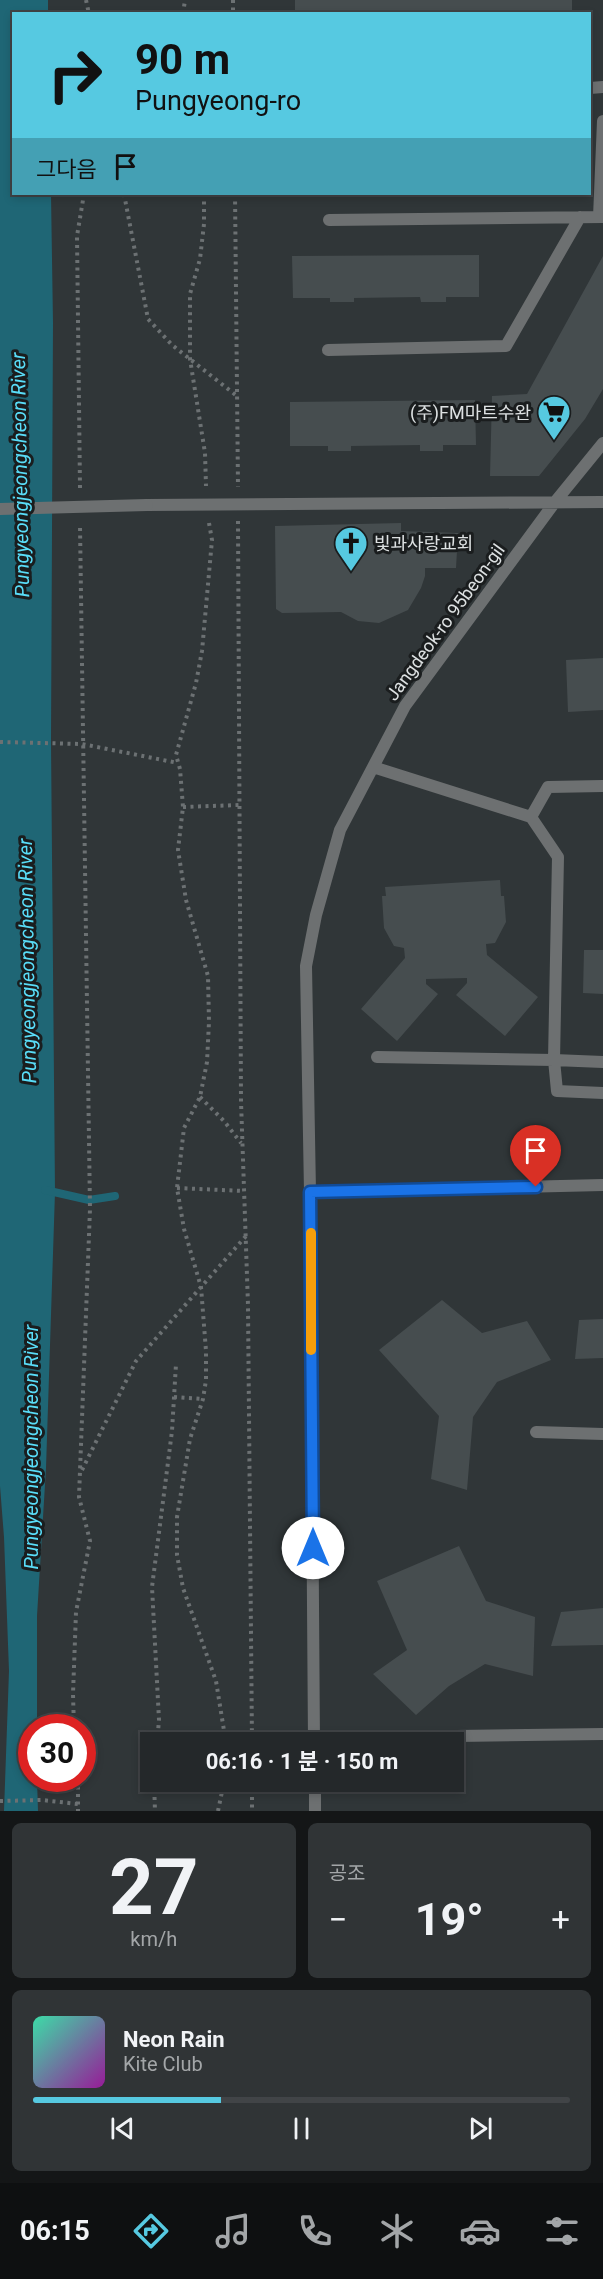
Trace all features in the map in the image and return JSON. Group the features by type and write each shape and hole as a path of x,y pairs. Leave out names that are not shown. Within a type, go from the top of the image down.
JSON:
{"street":[{"path":"329,220 601,217 603,121"},
{"path":"328,350 506,346 580,217"},
{"name":"Jangdeok-ro 95beon-gil","path":"314,1732 306,966 316,915 340,830 405,706 555,502 603,443"},
{"path":"0,509 147,505 603,502"},
{"path":"373,767 531,817 558,857 554,1060 557,1091 603,1093"},
{"path":"531,817 548,787 603,786"},
{"path":"377,1057 603,1062"},
{"path":"310,1192 603,1185"},
{"path":"536,1432 603,1434"},
{"path":"464,1737 603,1734"},
{"path":"315,1792 315,1811"}],"path":[{"path":"80,492 77,236 84,195"},
{"path":"124,195 148,319 172,345 238,396"},
{"path":"204,195 204,225 200,259 190,294 190,359 205,453 206,506 212,540 202,651 196,683 176,755 183,807 178,850 182,884 208,976 207,1052 200,1097 184,1128 177,1188 184,1229 201,1287 207,1351 203,1399 190,1439 177,1517 177,1555 183,1588 216,1681 224,1732"},
{"path":"235,195 242,1144 246,1236 252,1732"},
{"path":"74,1714 76,1612 90,1541 80,1504 90,1209 80,515"},
{"path":"0,742 82,744 178,763"},
{"path":"183,807 239,805"},
{"path":"200,1097 224,1121 242,1144"},
{"path":"177,1188 244,1191"},
{"path":"80,1473 136,1361 246,1236"},
{"path":"158,1732 152,1587 172,1431 176,1364"},
{"path":"174,1397 203,1399"},
{"path":"78,1792 78,1811"},
{"path":"154,1792 155,1811"},
{"path":"218,1811 222,1792"},
{"path":"252,1792 252,1811"},
{"path":"0,1801 42,1800 78,1804"}],"water":[{"name":"Pungyeongjeongcheon River","path":"0,0 48,0 48,12 12,12 12,195 51,195 53,323 51,742 55,1192 46,1468 37,1616 37,1714 18,1714 18,1792 37,1792 38,1811 4,1811 9,1671 0,1486"}],"building":[{"path":"295,0 572,0 572,12 295,12"},
{"path":"479,255 479,297 446,297 446,302 421,302 420,297 354,298 354,302 330,302 330,298 293,298 292,256"},
{"path":"603,256 603,389 585,419 539,476 490,476 492,396 527,394"},
{"path":"475,400 476,445 443,445 443,451 420,451 420,445 351,446 351,451 328,451 328,446 290,446 290,402"},
{"name":"빛과사랑교회","path":"401,523 401,531 458,533 456,568 425,568 421,588 408,610 379,623 358,621 341,612 282,613 276,609 275,526"},
{"path":"603,658 603,710 568,712 566,660"},
{"path":"500,880 506,922 495,943 486,944 487,955 538,997 505,1036 456,995 467,983 467,978 426,979 426,984 438,994 397,1041 361,1009 405,958 404,948 394,946 384,928 382,896 386,896 385,887"},
{"path":"584,950 603,950 603,994 583,993"},
{"path":"442,1300 482,1333 527,1321 551,1360 497,1382 473,1417 467,1490 431,1479 439,1416 379,1350"},
{"path":"603,1319 603,1358 575,1359 579,1320"},
{"path":"459,1546 486,1601 535,1617 533,1676 485,1664 449,1686 416,1715 373,1674 407,1650 377,1581"},
{"path":"603,1608 603,1645 551,1646 561,1612"}],"waterway":[{"path":"45,1190 89,1200 115,1196"}],"slow traffic":[{"path":"311,1233 311,1350"}],"place":[{"name":"(주)FM마트수완","path":"554,441"},
{"name":"빛과사랑교회","path":"351,572"}],"route":[{"path":"313,1548 310,1192 536,1187"}]}
